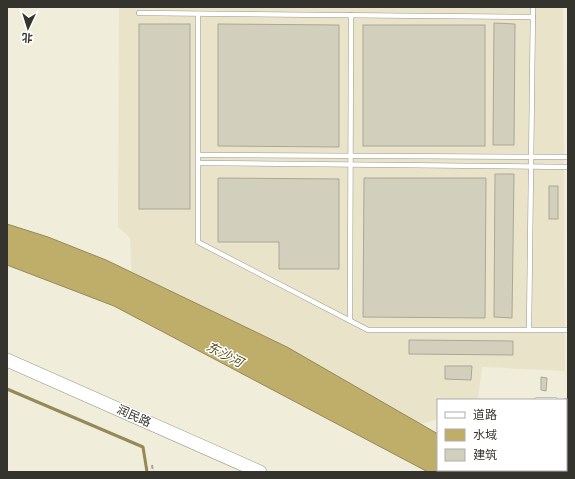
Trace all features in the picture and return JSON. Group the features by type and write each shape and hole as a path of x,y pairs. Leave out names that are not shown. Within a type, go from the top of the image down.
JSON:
{"street":[{"name":"润民路","path":"7,360 260,472"}],"lane":[{"path":"529,330 533,7"},
{"path":"139,13 533,17"},
{"path":"198,14 198,242 368,330 568,330"},
{"path":"350,320 351,15"},
{"path":"199,155 568,157"},
{"path":"198,164 568,167"}],"path":[{"path":"152,464 153,472"}],"shaded area":[{"path":"119,7 563,7 565,371 482,367 478,399 437,399 437,419 411,427 132,278 130,238 118,227"}],"water":[{"name":"东沙河","path":"7,224 48,237 106,260 287,347 437,433 437,471 513,472 428,472 114,306 7,265"}],"building":[{"path":"494,23 515,24 514,145 493,145"},
{"path":"139,24 190,24 190,209 139,209"},
{"path":"218,24 339,25 339,147 218,146"},
{"path":"363,25 485,25 485,146 363,146"},
{"path":"495,174 514,174 512,318 494,317"},
{"path":"218,178 339,179 339,269 279,269 279,242 218,242"},
{"path":"364,178 486,178 485,318 363,317"},
{"path":"549,186 558,186 558,219 549,219"},
{"path":"409,340 513,341 513,355 409,354"},
{"path":"445,366 472,366 471,380 445,379"},
{"path":"541,377 547,378 546,391 541,390"}],"waterway":[{"path":"7,389 143,447 147,472"}]}
